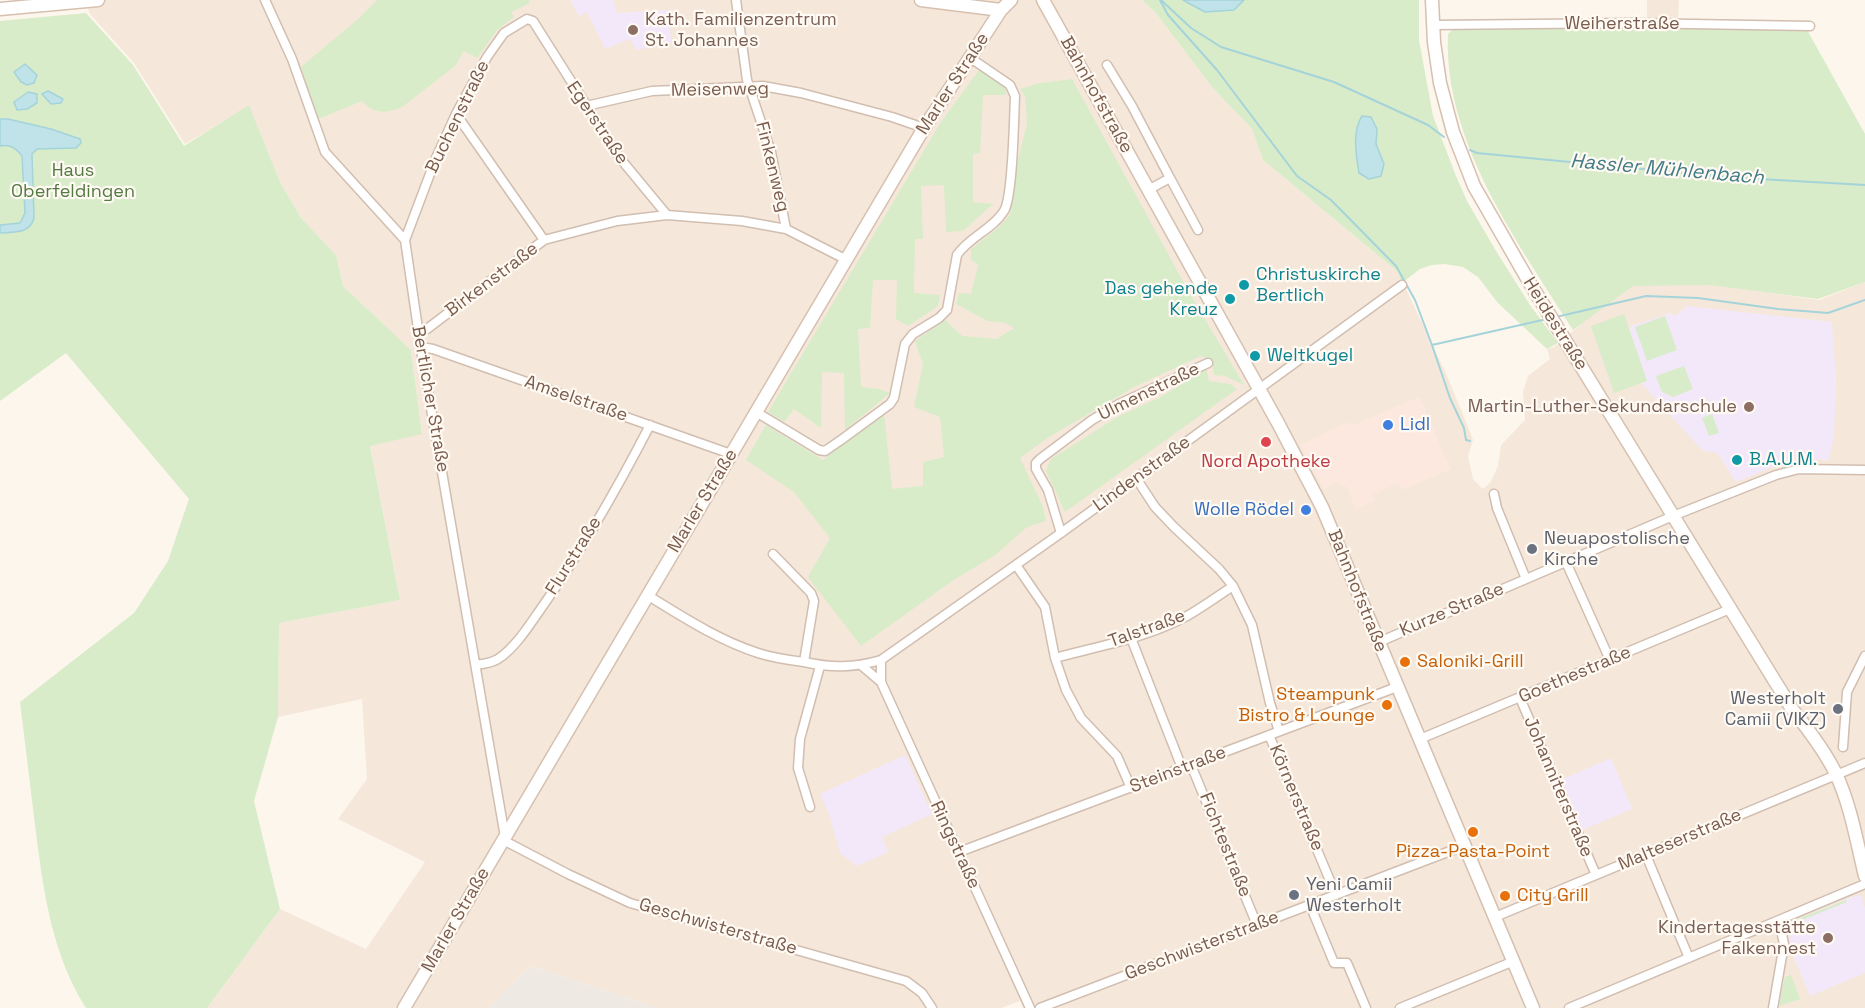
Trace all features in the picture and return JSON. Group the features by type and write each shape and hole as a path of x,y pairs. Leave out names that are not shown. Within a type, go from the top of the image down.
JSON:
{"main road":[{"path":"0,9 98,0"},
{"path":"921,0 1001,10"},
{"name":"Marler Straße","path":"404,1008 845,259 969,57 1001,10 1011,0"},
{"name":"Bahnhofstraße","path":"1043,0 1322,507 1533,1008"},
{"name":"Heidestraße","path":"1432,0 1440,83 1453,132 1469,173 1498,231 1792,709 1837,775 1844,792 1865,876"}],"street":[{"path":"265,0 292,59 325,152 405,240"},
{"name":"Finkenweg","path":"736,0 747,80 771,152 786,229"},
{"name":"Buchenstraße","path":"405,240 436,158 456,114 487,57 504,33 527,19 535,25"},
{"name":"Egerstraße","path":"535,25 619,158 667,215"},
{"name":"Weiherstraße","path":"1433,25 1810,26"},
{"path":"756,412 813,447 825,451 890,404 897,391 905,344 913,334 939,318 947,310 957,255 962,248 996,221 1006,209 1010,174 1015,96 1010,85 969,57"},
{"name":"Bahnhofstraße","path":"1107,65 1132,106 1198,230"},
{"name":"Meisenweg","path":"585,106 652,92 750,87 778,88 892,117 924,128"},
{"path":"456,114 544,240"},
{"path":"1148,190 1170,178"},
{"name":"Birkenstraße","path":"418,330 427,328 544,240 617,221 667,215 742,221 786,229 845,259"},
{"name":"Bertlicher Straße","path":"405,240 418,330 504,839"},
{"name":"Lindenstraße","path":"647,595 683,618 729,642 760,654 820,666 862,666 881,660 1017,565 1402,285"},
{"name":"Amselstraße","path":"421,347 433,349 731,454"},
{"name":"Ulmenstraße","path":"1061,533 1048,490 1036,469 1036,464 1040,459 1092,420 1119,404 1208,363"},
{"name":"Flurstraße","path":"476,665 488,664 498,658 527,628 617,488 650,425"},
{"name":"Kurze Straße","path":"1379,642 1761,480 1799,469 1865,470"},
{"path":"1136,478 1155,507 1219,568 1233,586 1252,625 1267,692 1279,731"},
{"name":"Kurze Straße","path":"1494,494 1497,508 1526,579"},
{"path":"773,554 811,593 814,601 804,663"},
{"path":"1566,562 1610,660"},
{"path":"1017,565 1044,608 1055,658 1066,690 1081,718 1117,756 1131,788"},
{"name":"Talstraße","path":"1055,658 1131,638 1187,616 1233,586"},
{"name":"Goethestraße","path":"1420,739 1730,609"},
{"path":"1131,638 1182,768"},
{"path":"1844,747 1847,692 1865,656"},
{"name":"Ringstraße","path":"881,660 881,682 1030,1008"},
{"path":"810,807 798,768 800,739 820,666"},
{"name":"Ringstraße","path":"862,666 881,682"},
{"name":"Steinstraße","path":"959,852 1397,687"},
{"name":"Johanniterstraße","path":"1520,698 1596,875"},
{"name":"Körnerstraße","path":"1269,735 1336,895"},
{"name":"Malteserstraße","path":"1495,917 1865,763"},
{"name":"Fichtestraße","path":"1191,765 1257,925"},
{"name":"Geschwisterstraße","path":"504,839 568,874 630,903 906,981 922,993 932,1008"},
{"name":"Geschwisterstraße","path":"1040,1008 1466,845"},
{"path":"1646,855 1689,958"},
{"path":"1569,1008 1865,884"},
{"path":"1310,905 1334,963 1347,963 1366,1008"},
{"path":"1773,1008 1784,944 1779,921"},
{"path":"1400,1008 1514,961"}],"shaded area":[{"name":"Kath. Familienzentrum St. Johannes","path":"570,0 613,0 617,13 669,10 671,43 636,50 630,39 605,49 587,12 579,16"},
{"path":"1142,0 1155,12 1212,87 1252,129 1263,160 1398,272 1464,417 1473,440 1468,456 1473,479 1483,489 1490,483 1498,466 1501,445 1525,420 1523,392 1528,376 1550,359 1547,349 1554,347 1592,315 1634,285 1711,284 1819,300 1865,282 1865,1008 1023,1008 1020,1001 1001,1008 657,1008 530,966 489,1008 207,1008 280,909 366,949 425,862 338,819 367,779 362,699 278,717 279,623 400,600 370,445 422,433 411,350 343,286 336,255 301,218 280,182 249,106 185,144 134,63 89,13 87,1"},
{"path":"1647,0 1679,0 1678,21 1647,20"},
{"name":"Martin-Luther-Sekundarschule","path":"1687,306 1832,322 1836,379 1834,437 1828,461 1800,456 1736,482 1717,453 1702,450 1641,383 1647,381 1629,327 1670,313 1675,316"},
{"path":"1420,397 1450,469 1402,490 1399,483 1373,494 1375,501 1356,509 1347,487 1337,482 1324,489 1301,445 1350,422 1351,426"},
{"path":"905,755 932,814 882,837 888,852 857,866 840,853 829,814 820,794"},
{"path":"1611,758 1632,809 1582,830 1561,780"},
{"name":"Kindertagesstätte Falkennest","path":"1857,895 1862,897 1865,909 1865,973 1810,996 1789,946 1793,921"},
{"path":"530,966 657,1008 489,1008"}],"green space":[{"path":"377,0 529,0 530,3 511,12 514,17 498,29 477,58 464,51 455,66 402,107 380,112 362,101 318,119 301,67"},
{"path":"1142,0 1419,0 1419,40 1433,116 1456,176 1467,201 1496,251 1530,305 1558,343 1547,349 1498,303 1478,277 1463,267 1445,264 1432,265 1420,269 1402,283 1398,272 1263,160 1252,129 1212,87 1155,12"},
{"name":"Haus Oberfeldingen","path":"86,13 133,65 184,146 249,105 280,182 301,218 336,255 343,286 411,350 422,434 370,446 400,600 279,623 278,717 254,801 280,909 207,1008 86,1008 64,965 50,920 38,849 20,702 134,613 168,561 189,499 66,353 0,401 0,21"},
{"path":"1455,27 1806,28 1865,134 1865,282 1818,299 1710,285 1633,286 1573,330 1508,226 1471,152 1458,113 1450,74 1448,34"},
{"path":"980,69 1006,88 1006,95 983,95 980,153 973,154 973,202 993,204 963,231 946,232 944,185 921,186 923,239 915,239 914,293 940,295 938,306 908,326 896,319 897,280 873,280 870,328 858,329 861,387 890,393 845,430 844,373 822,372 821,428 794,409 784,422 768,412 941,122"},
{"path":"1072,79 1190,294 1244,385 1225,376 1214,375 1212,361 1201,356 1134,387 1049,437 1020,458 1043,507 1046,521 1027,527 994,556 955,579 861,646 808,577 830,538 794,492 746,460 766,425 823,460 884,412 892,489 923,486 923,462 944,457 940,417 914,407 923,364 915,341 945,320 962,336 997,339 1014,328 1005,323 988,321 956,304 959,293 971,294 978,265 971,260 971,249 998,228 1010,215 1017,163 1027,124 1025,96 1020,89 1040,83"},
{"path":"1624,314 1647,381 1614,393 1591,326"},
{"path":"1665,316 1677,350 1647,361 1635,327"},
{"path":"1684,366 1693,389 1673,397 1662,392 1656,376"},
{"path":"1206,368 1209,381 1230,384 1237,389 1065,512 1046,471 1051,459 1119,416 1161,397"},
{"path":"1712,414 1719,433 1709,436 1702,418"},
{"path":"1846,900 1847,902 1797,922 1792,930 1793,921"},
{"path":"1791,975 1800,999 1779,1006 1785,977"}],"water":[{"path":"1183,0 1244,0 1234,10 1205,12"},
{"path":"25,64 37,75 34,83 27,85 21,82 14,72"},
{"path":"48,91 63,99 61,103 51,104 42,94"},
{"path":"28,92 37,94 37,103 27,109 17,110 14,102"},
{"path":"1362,116 1371,117 1377,129 1376,144 1384,164 1381,176 1369,179 1359,173 1357,159 1356,136"},
{"path":"0,119 51,129 80,139 81,143 76,148 37,149 32,154 34,218 29,227 16,232 0,233 0,225 20,223 25,213 22,156 12,147 0,146"}],"waterway":[{"path":"1160,0 1168,15 1217,70 1297,176 1331,200 1396,266 1415,300 1432,345 1547,319"},
{"name":"Hassler Mühlenbach","path":"1161,0 1191,28 1221,47 1334,82 1428,125 1444,137"},
{"name":"Hassler Mühlenbach","path":"1470,150 1477,153 1725,177 1865,185"},
{"path":"1556,317 1646,296 1698,298 1828,313 1865,300"},
{"path":"1432,345 1450,398 1464,428 1466,440 1470,441"}],"place":[{"name":"Kath. Familienzentrum St. Johannes","path":"633,30"},
{"name":"Christuskirche Bertlich","path":"1244,285"},
{"name":"Das gehende Kreuz","path":"1230,299"},
{"name":"Weltkugel","path":"1255,356"},
{"name":"Martin-Luther-Sekundarschule","path":"1749,407"},
{"name":"Lidl","path":"1388,425"},
{"name":"Nord Apotheke","path":"1266,442"},
{"name":"B.A.U.M.","path":"1737,460"},
{"name":"Wolle Rödel","path":"1306,510"},
{"name":"Neuapostolische Kirche","path":"1532,549"},
{"name":"Saloniki-Grill","path":"1405,662"},
{"name":"Steampunk Bistro & Lounge","path":"1387,705"},
{"name":"Westerholt Camii (VIKZ)","path":"1838,709"},
{"name":"Pizza-Pasta-Point","path":"1473,832"},
{"name":"Yeni Camii Westerholt","path":"1294,895"},
{"name":"City Grill","path":"1505,896"},
{"name":"Kindertagesstätte Falkennest","path":"1828,938"}]}
